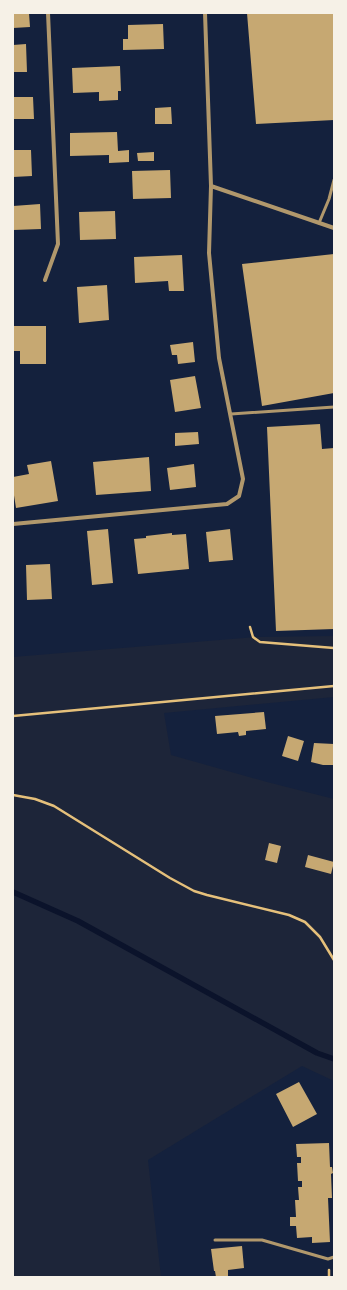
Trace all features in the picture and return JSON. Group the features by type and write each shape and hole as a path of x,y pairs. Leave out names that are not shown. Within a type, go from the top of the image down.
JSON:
{"street":[{"path":"45,280 58,244 48,13"},
{"path":"13,524 227,504 239,496 243,479 219,358 209,253 211,186 205,13"},
{"path":"211,186 334,228"}],"lane":[{"path":"319,223 329,199 334,180"},
{"path":"231,414 334,407"},
{"path":"215,1240 262,1240 328,1260 334,1257"}],"path":[{"path":"250,627 253,638 260,642 334,648"},
{"path":"13,716 334,686"},
{"path":"13,795 35,799 54,806 170,878 194,890 207,895 289,914 305,922 320,937 334,960"}],"shaded area":[{"path":"334,636 334,697 164,713 171,755 334,799 334,1081 302,1066 148,1160 161,1277 13,1277 13,657 257,637"}],"building":[{"path":"13,13 29,13 30,27 13,28"},
{"path":"247,13 334,13 334,120 256,124"},
{"path":"163,24 164,49 123,50 123,39 128,39 128,25"},
{"path":"26,44 27,72 13,72 13,45"},
{"path":"120,66 121,91 118,91 118,100 99,101 99,92 73,93 72,68"},
{"path":"13,97 33,97 34,119 13,119"},
{"path":"171,107 172,124 155,124 155,108"},
{"path":"117,132 118,151 129,150 129,162 109,163 109,155 70,156 70,133"},
{"path":"13,150 31,150 32,176 13,177"},
{"path":"154,152 154,161 138,161 137,153"},
{"path":"170,170 171,198 133,199 132,171"},
{"path":"40,204 41,229 13,230 13,206"},
{"path":"115,211 116,239 80,240 79,212"},
{"path":"334,254 334,393 262,406 242,264"},
{"path":"182,255 184,291 169,291 168,281 135,283 134,257"},
{"path":"107,285 109,320 79,323 77,287"},
{"path":"13,326 46,326 46,364 20,364 20,351 13,351"},
{"path":"193,342 195,362 178,364 177,355 172,355 170,345"},
{"path":"195,376 201,408 175,412 170,380"},
{"path":"320,424 322,449 334,448 334,629 276,631 267,427"},
{"path":"198,432 199,444 175,446 175,433"},
{"path":"149,457 151,491 96,495 93,462"},
{"path":"51,461 58,501 16,508 13,477 29,474 27,465"},
{"path":"194,464 196,487 170,490 167,468"},
{"path":"108,529 113,583 92,585 87,531"},
{"path":"230,529 233,560 209,562 206,532"},
{"path":"172,533 172,535 186,534 189,569 138,574 134,539"},
{"path":"50,564 52,599 27,600 26,565"},
{"path":"264,712 266,729 246,731 246,735 239,736 238,732 217,734 215,716"},
{"path":"288,736 304,741 298,761 282,756"},
{"path":"314,743 334,744 334,765 323,765 311,762"},
{"path":"269,843 281,846 277,863 265,860"},
{"path":"308,855 334,862 331,874 305,867"},
{"path":"299,1082 317,1114 293,1127 276,1094"},
{"path":"329,1143 330,1167 332,1167 333,1173 331,1174 332,1198 328,1198 330,1242 312,1243 312,1237 297,1238 296,1226 290,1226 290,1217 296,1217 295,1200 299,1200 298,1187 302,1187 302,1181 298,1181 297,1163 301,1163 301,1157 297,1157 296,1144"},
{"path":"242,1246 244,1268 228,1270 228,1276 216,1277 211,1249"}],"waterway":[{"path":"13,892 78,921 317,1053 334,1059"}]}
